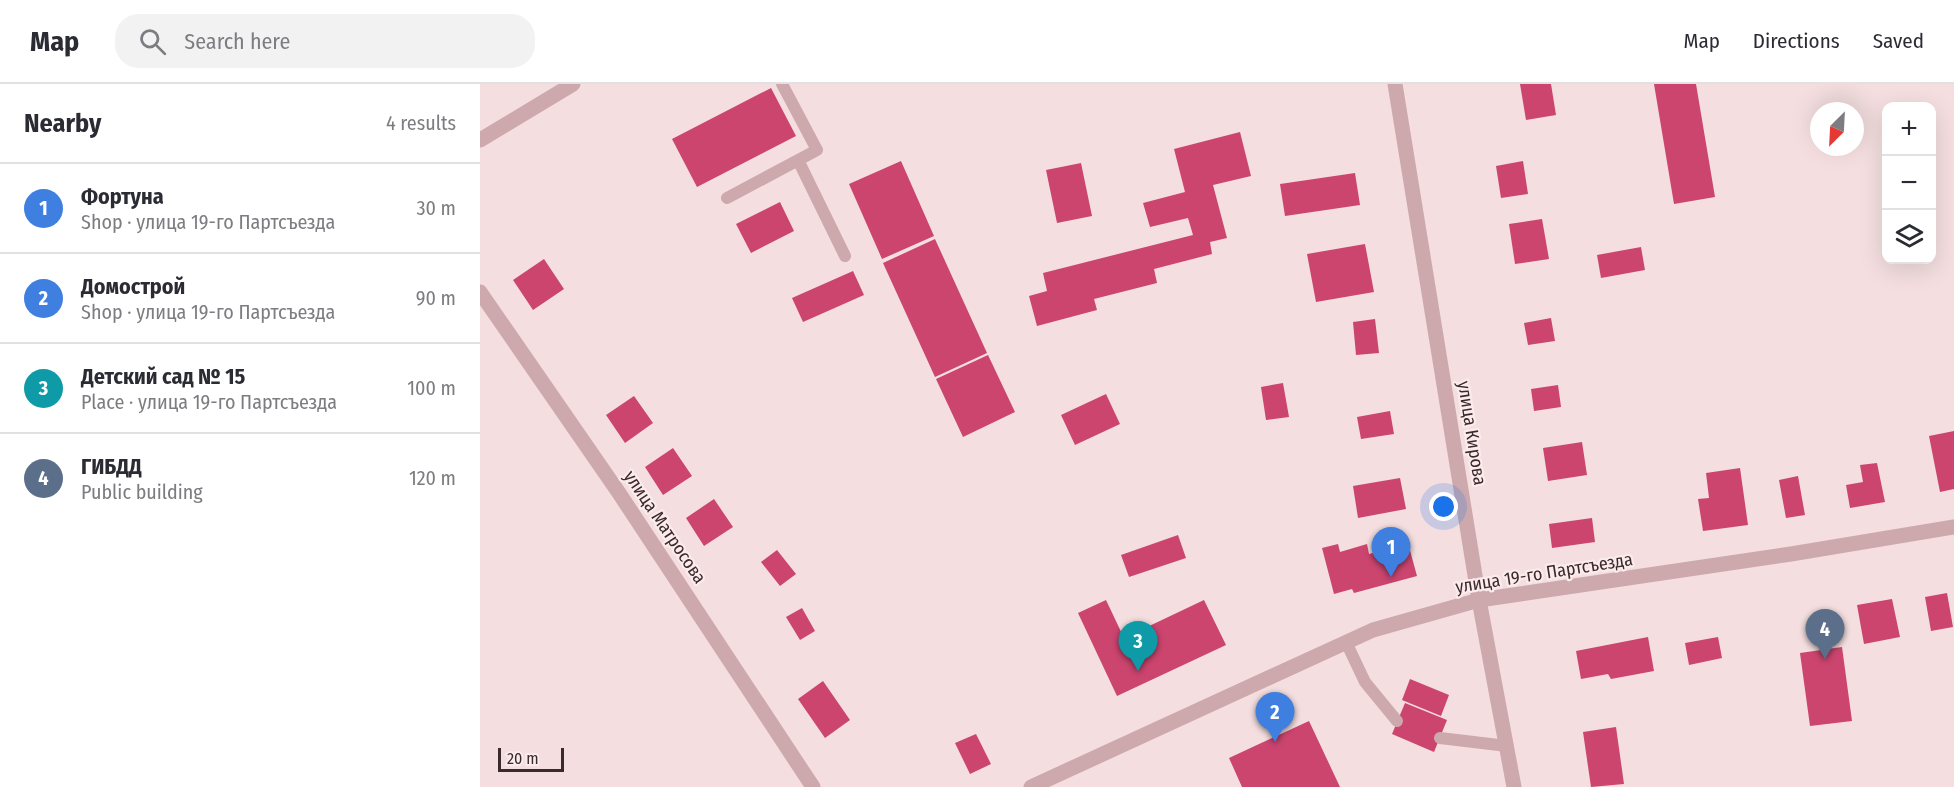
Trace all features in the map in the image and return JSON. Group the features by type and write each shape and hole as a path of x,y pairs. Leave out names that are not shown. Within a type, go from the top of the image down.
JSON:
{"street":[{"path":"480,140 573,84"},
{"name":"улица Кирова","path":"1395,84 1479,600 1514,787"},
{"name":"улица Матросова","path":"480,292 619,493 813,787"},
{"name":"улица 19-го Партсъезда","path":"1031,787 1373,630 1479,600 1791,554 1954,527"}],"lane":[{"path":"727,198 817,150 782,84"},
{"path":"798,160 845,256"},
{"path":"1346,642 1365,682 1398,721"},
{"path":"1440,738 1507,746"}],"building":[{"path":"1520,84 1551,84 1556,115 1526,120"},
{"path":"1654,84 1696,84 1715,197 1674,204"},
{"path":"771,88 796,136 697,187 672,139"},
{"path":"1240,132 1251,176 1213,185 1227,238 1210,242 1212,254 1154,269 1157,283 1094,299 1097,310 1037,326 1029,296 1047,291 1043,273 1193,235 1188,218 1150,227 1143,203 1185,192 1174,149"},
{"path":"901,161 934,236 882,259 849,184"},
{"path":"1523,161 1528,194 1501,198 1496,166"},
{"path":"1081,163 1092,216 1057,223 1046,170"},
{"path":"1355,173 1360,205 1285,216 1280,184"},
{"path":"780,202 794,231 751,253 736,224"},
{"path":"1542,219 1549,259 1515,264 1509,224"},
{"path":"935,239 987,353 935,377 883,263"},
{"path":"1365,244 1374,292 1316,302 1307,254"},
{"path":"1641,247 1645,270 1601,278 1597,255"},
{"path":"544,259 564,289 533,310 513,280"},
{"path":"853,271 864,295 803,322 792,298"},
{"path":"1551,318 1555,341 1528,345 1524,323"},
{"path":"1375,319 1379,353 1356,355 1353,322"},
{"path":"988,355 1015,412 963,437 936,379"},
{"path":"1283,383 1289,417 1266,420 1261,387"},
{"path":"1558,385 1561,407 1534,411 1531,389"},
{"path":"1106,394 1120,424 1075,445 1061,415"},
{"path":"634,396 653,423 625,443 606,415"},
{"path":"1390,411 1394,434 1361,439 1357,417"},
{"path":"1954,431 1954,489 1940,492 1929,436"},
{"path":"1582,442 1587,475 1548,481 1543,448"},
{"path":"673,448 692,476 663,495 645,467"},
{"path":"1877,463 1885,502 1850,508 1846,485 1863,482 1860,465"},
{"path":"1740,468 1748,525 1703,531 1698,499 1709,498 1706,473"},
{"path":"1798,476 1805,515 1786,518 1779,480"},
{"path":"1400,478 1406,509 1358,518 1353,486"},
{"path":"714,499 733,527 704,546 686,518"},
{"path":"1592,518 1595,542 1552,548 1549,524"},
{"path":"1178,535 1186,558 1129,577 1121,555"},
{"path":"1408,543 1417,576 1354,593 1352,589 1334,594 1322,548 1338,544 1340,552 1367,544 1369,554"},
{"path":"777,550 796,574 780,586 761,562"},
{"path":"1947,593 1953,627 1931,631 1925,597"},
{"path":"1892,599 1900,637 1864,644 1857,605"},
{"path":"1106,600 1124,638 1204,600 1226,645 1117,696 1078,613"},
{"path":"802,608 815,631 800,640 786,617"},
{"path":"1648,637 1654,671 1611,679 1608,674 1581,679 1576,651"},
{"path":"1718,637 1722,658 1689,665 1685,643"},
{"path":"1842,647 1852,721 1810,726 1800,653"},
{"path":"1410,679 1449,695 1441,716 1402,700"},
{"path":"823,681 850,720 825,738 798,699"},
{"path":"1405,703 1447,720 1434,752 1392,734"},
{"path":"1309,721 1340,787 1242,787 1229,758"},
{"path":"1616,727 1624,784 1591,787 1583,732"},
{"path":"976,734 991,764 970,774 955,743"}],"place":[{"name":"Фортуна","path":"1391,577"},
{"name":"ГИБДД","path":"1825,659"},
{"name":"Детский сад № 15","path":"1138,671"},
{"name":"Домострой","path":"1275,742"}]}
